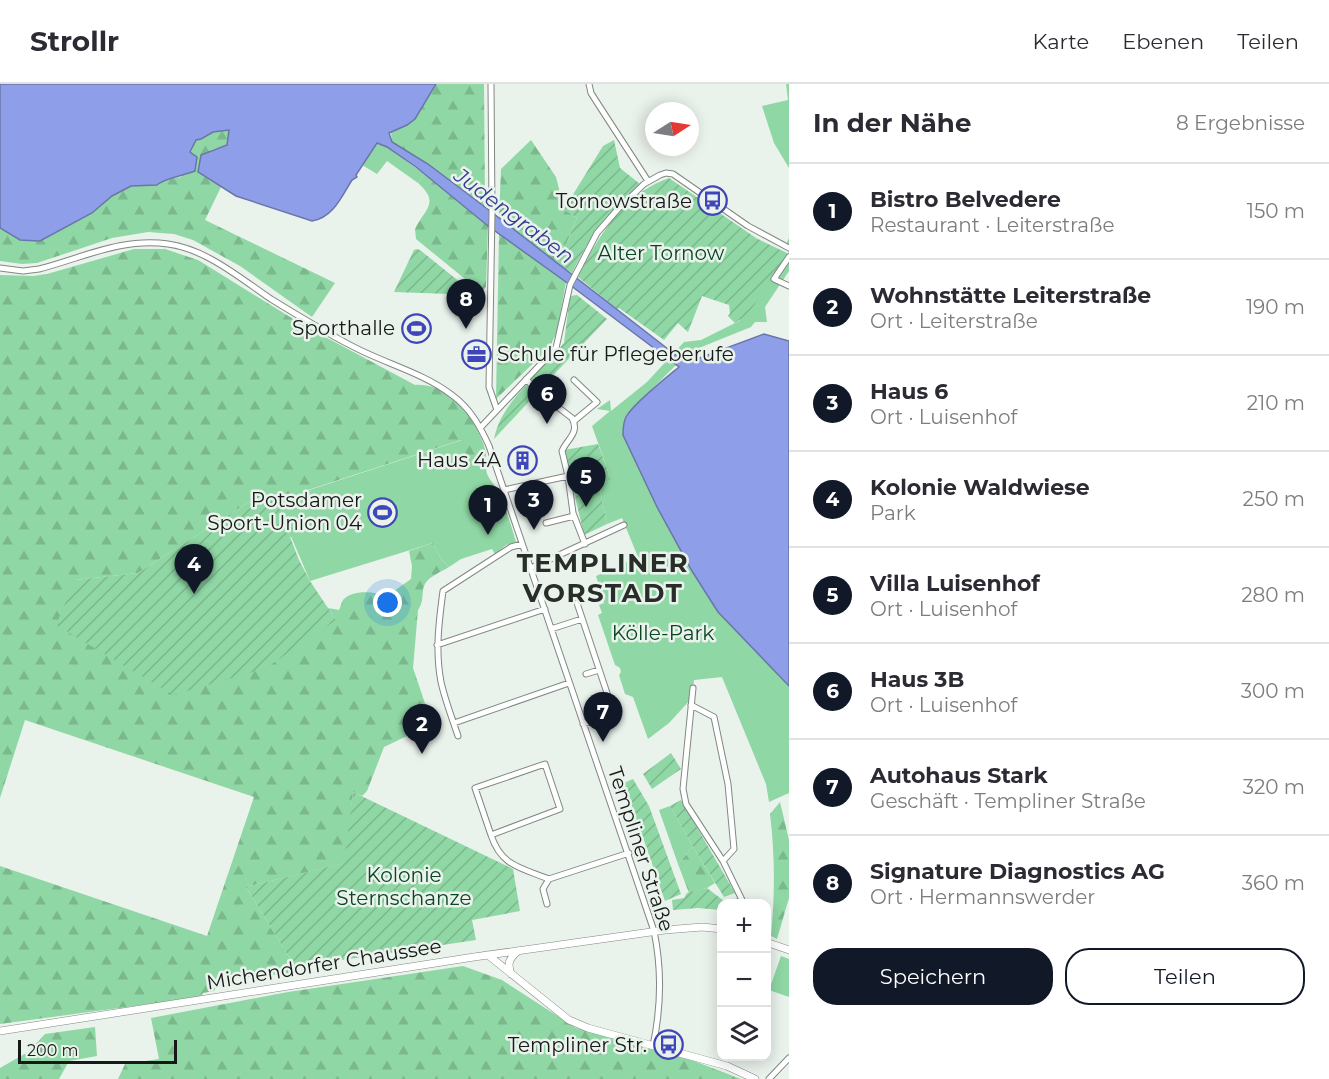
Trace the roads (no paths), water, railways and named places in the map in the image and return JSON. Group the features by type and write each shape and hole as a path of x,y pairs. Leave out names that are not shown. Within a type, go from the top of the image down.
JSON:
{"main road":[{"name":"Michendorfer Chaussee","path":"0,1030 654,931 693,927 717,928"},
{"path":"771,944 789,950"},
{"path":"511,975 508,966 510,958 518,951"},
{"path":"488,955 569,1020 588,1028 727,1066 755,1079"}],"street":[{"path":"491,84 492,229 489,387 497,410"},
{"path":"589,84 591,93 648,181"},
{"path":"481,427 556,348 570,285 590,244 608,220 648,181 666,173 673,174 748,226 789,248"},
{"name":"Templiner Straße","path":"0,268 39,269 135,242 170,244 187,249 206,256 304,320 440,386 468,409 481,427 504,490 654,931 660,984 653,1046"},
{"path":"789,257 774,279 789,286"},
{"path":"526,379 574,421"},
{"path":"574,380 597,402 574,421"},
{"path":"574,421 574,434 562,451 574,516 585,544"},
{"path":"504,490 568,476"},
{"path":"546,524 574,516"},
{"path":"531,568 624,525"},
{"path":"458,736 441,683 437,645 443,591 511,547 522,544"},
{"path":"577,603 614,714 583,724"},
{"path":"437,645 544,609"},
{"path":"551,629 582,619"},
{"path":"586,674 599,670"},
{"path":"454,723 569,683"},
{"path":"693,688 684,796 686,804 723,861 742,899"},
{"path":"692,705 714,717 728,784 734,849 723,861"},
{"path":"490,835 560,809 545,764 475,788 490,835 497,852 503,858 549,879"},
{"path":"547,904 543,889 549,879 629,853"},
{"path":"769,1079 789,1058"}],"water":[{"path":"0,84 436,84 415,119 389,133 392,142 428,164 686,363 764,334 789,341 789,686 718,612 692,571 657,507 623,435 624,421 630,412 679,367 488,226 416,167 387,147 377,143 356,175 357,177 352,180 331,211 326,216 312,221 236,196 198,172 201,155 227,145 229,130 213,132 196,140 190,152 197,157 195,171 157,185 131,186 112,196 92,213 40,241 20,240 0,228"}],"place":[{"name":"Tornowstraße","path":"713,201"},
{"name":"Sporthalle","path":"416,328"},
{"name":"Signature Diagnostics AG","path":"466,329"},
{"name":"Schule für Pflegeberufe","path":"476,354"},
{"name":"Haus 3B","path":"547,424"},
{"name":"Haus 4A","path":"522,460"},
{"name":"Villa Luisenhof","path":"586,507"},
{"name":"Potsdamer Sport-Union 04","path":"383,512"},
{"name":"Haus 6","path":"534,530"},
{"name":"Bistro Belvedere","path":"488,535"},
{"name":"Kolonie Waldwiese","path":"194,594"},
{"name":"Autohaus Stark","path":"603,742"},
{"name":"Wohnstätte Leiterstraße","path":"422,754"},
{"name":"Templiner Str.","path":"668,1045"}],"district":[{"name":"TEMPLINER VORSTADT","path":"603,578"}],"water label":[{"name":"Judengraben","path":"514,216"}],"park label":[{"name":"Alter Tornow","path":"661,253"},
{"name":"Kölle-Park","path":"663,633"},
{"name":"Kolonie Sternschanze","path":"404,886"}]}
